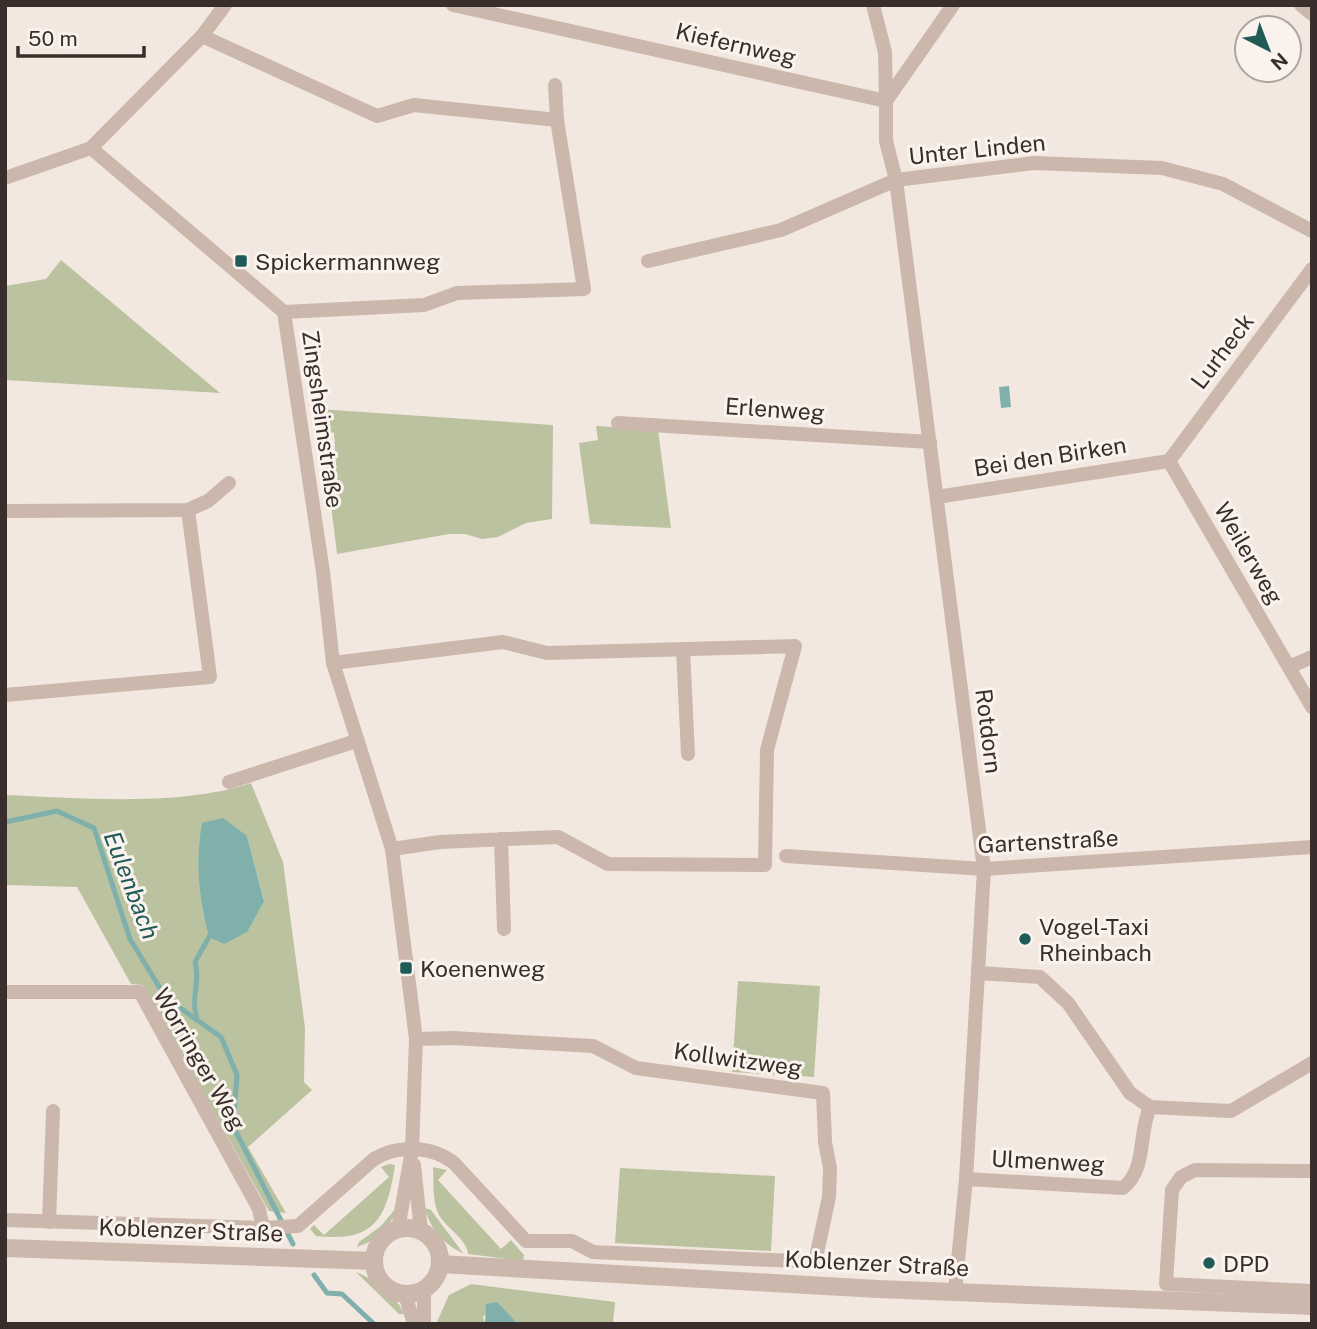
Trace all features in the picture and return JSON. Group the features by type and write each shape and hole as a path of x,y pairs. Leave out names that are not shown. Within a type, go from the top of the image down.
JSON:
{"street":[{"path":"5,178 91,148 202,36 225,5"},
{"name":"Kiefernweg","path":"453,5 886,101"},
{"name":"Rotdorn","path":"873,5 885,52 886,141 896,180 984,869 966,1179 955,1291"},
{"path":"886,101 953,5"},
{"path":"1301,5 1312,14"},
{"path":"202,36 377,116 414,105 557,120"},
{"path":"284,312 424,305 457,293 584,289 557,120 555,85"},
{"name":"Zingsheimstraße","path":"91,148 284,312 312,497 333,663 392,849 416,1040 412,1150 398,1229"},
{"name":"Unter Linden","path":"648,261 781,230 896,180 1034,163 1162,167 1223,184 1312,231"},
{"name":"Lurheck","path":"1169,461 1312,269"},
{"name":"Erlenweg","path":"618,423 930,442"},
{"name":"Bei den Birken","path":"937,497 1169,461"},
{"name":"Weilerweg","path":"1169,461 1312,707"},
{"path":"5,511 188,510 208,501 229,483"},
{"path":"5,695 210,677 188,510"},
{"path":"333,663 503,642 547,653 795,646 767,750 765,865 608,864 558,837 440,842 392,849"},
{"path":"683,649 688,754"},
{"path":"1289,667 1312,657"},
{"path":"229,782 356,741"},
{"path":"502,839 504,929"},
{"name":"Gartenstraße","path":"786,856 984,869 1312,847"},
{"path":"978,973 1040,977 1068,1003 1130,1093 1150,1107 1231,1111 1312,1063"},
{"name":"Worringer Weg","path":"5,992 140,992 268,1228"},
{"name":"Kollwitzweg","path":"412,1150 442,1154 454,1163 526,1241 572,1241 593,1252 815,1262 829,1197 830,1168 825,1142 823,1093 636,1068 593,1045 453,1038 416,1040"},
{"name":"Ulmenweg","path":"966,1179 1123,1188 1133,1180 1139,1169 1143,1124 1150,1107"},
{"path":"49,1222 53,1111"},
{"path":"5,1220 268,1228 298,1226 374,1159 385,1152 412,1150"},
{"name":"Zingsheimstraße","path":"412,1150 421,1231"},
{"path":"1312,1171 1195,1170 1181,1177 1172,1190 1166,1292 1312,1290"},
{"path":"398,1229 421,1231 436,1245 440,1264 438,1274 424,1289 405,1294 387,1287 376,1271 374,1261 381,1241 398,1229"},
{"name":"Koblenzer Straße","path":"5,1248 374,1261"},
{"name":"Koblenzer Straße","path":"440,1264 955,1291 1166,1292 1312,1306"},
{"path":"424,1289 424,1324"},
{"path":"405,1294 414,1324"}],"green space":[{"path":"61,260 220,393 5,380 5,286 46,279"},
{"path":"318,409 553,425 552,519 526,523 498,537 482,539 465,534 449,534 337,554 326,465 336,465 334,432 322,438"},
{"path":"596,426 658,430 671,528 590,524 579,443 598,440"},
{"path":"251,783 283,862 305,1028 304,1082 312,1090 248,1147 286,1213 269,1211 143,985 131,984 77,887 5,885 5,795 130,799 223,791","holes":["247,836 264,900 199,843"]},
{"path":"738,981 820,986 814,1077 732,1072"},
{"path":"395,1165 392,1183 388,1199 375,1223 353,1235 316,1236 310,1229 314,1225 324,1235 389,1177 381,1167"},
{"path":"433,1167 447,1170 438,1180 501,1249 511,1240 524,1255 523,1261 468,1254 464,1243 438,1213 434,1196"},
{"path":"620,1168 775,1176 771,1251 615,1243"},
{"path":"397,1207 383,1232 357,1247 359,1242 381,1226"},
{"path":"425,1208 431,1210 463,1253 450,1246 439,1235"},
{"path":"356,1272 384,1289 404,1314 399,1314"},
{"path":"471,1284 615,1302 613,1324 518,1324 496,1302 483,1317 485,1324 436,1324 449,1295"}],"water":[{"path":"1009,386 1011,407 1001,408 999,387"},
{"path":"223,818 247,836 264,901 247,932 224,944 209,937 199,866 202,823"},
{"path":"497,1302 518,1324 485,1324 486,1304"}],"waterway":[{"name":"Eulenbach","path":"5,822 57,811 94,828 130,939 166,998 221,1037 237,1075 233,1126 293,1244"},
{"path":"197,1020 195,962 209,937"},
{"name":"Eulenbach","path":"314,1275 327,1293 342,1294 374,1324"}],"place":[{"name":"Spickermannweg","path":"241,261"},
{"name":"Vogel-Taxi Rheinbach","path":"1025,939"},
{"name":"Koenenweg","path":"406,968"},
{"name":"DPD","path":"1209,1263"}]}
